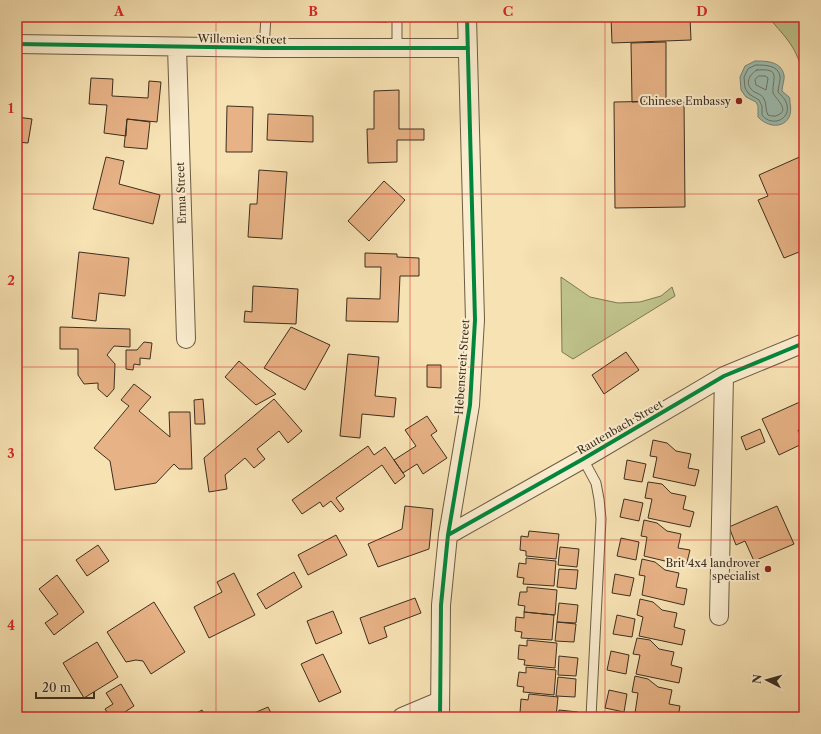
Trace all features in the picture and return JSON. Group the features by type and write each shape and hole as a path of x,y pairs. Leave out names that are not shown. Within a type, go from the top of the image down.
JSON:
{"street":[{"name":"Hebenstreit Street","path":"440,709 441,606 448,535 470,405 475,320 467,17"},
{"name":"Willemien Street","path":"17,44 264,48 468,48"},
{"name":"Erma Street","path":"177,47 186,339"},
{"name":"Rautenbach Street","path":"448,535 583,459 724,376 804,343"},
{"path":"719,616 724,376"},
{"path":"402,717 440,709"}],"lane":[{"path":"264,48 266,17"},
{"path":"397,17 397,48"},
{"path":"583,459 596,483 601,519 591,717"}],"green space":[{"path":"768,17 804,17 804,77 794,50"},
{"path":"561,277 590,297 618,303 640,302 661,296 672,287 675,296 573,359 562,352"}],"water":[{"path":"755,61 764,61 776,64 782,70 784,77 782,91 789,98 791,111 786,121 781,124 770,124 764,122 758,117 758,106 756,102 746,97 741,90 740,77 745,66"}],"building":[{"path":"345,17 387,17 387,22 344,21"},
{"path":"611,17 690,17 691,40 612,43"},
{"path":"666,42 666,101 632,102 631,43"},
{"path":"91,78 113,79 112,96 148,98 149,81 161,82 157,122 127,119 126,136 104,133 107,105 89,104"},
{"path":"399,90 399,129 424,129 424,140 397,140 397,162 368,163 367,129 374,129 374,91"},
{"path":"614,102 684,102 685,207 615,208"},
{"path":"227,106 253,107 252,152 226,152"},
{"path":"268,114 313,116 313,142 267,140"},
{"path":"17,117 32,119 28,143 17,142"},
{"path":"127,119 150,122 147,149 124,147"},
{"path":"804,155 804,250 784,258 758,200 768,196 759,175"},
{"path":"106,157 124,161 119,184 160,195 153,224 93,209"},
{"path":"259,170 287,172 282,239 248,237 250,204 257,204"},
{"path":"384,181 405,200 369,241 348,221"},
{"path":"79,252 129,258 125,296 99,293 96,321 72,318"},
{"path":"365,253 397,254 397,257 419,258 419,276 400,276 398,322 346,321 347,298 380,299 381,267 365,267"},
{"path":"253,286 298,289 296,324 244,322 245,311 252,312"},
{"path":"60,327 130,329 130,347 114,346 107,355 115,364 114,389 107,397 98,389 98,383 84,384 78,375 78,349 60,349"},
{"path":"291,327 330,345 305,390 264,368"},
{"path":"144,342 152,343 150,359 140,358 140,365 134,364 133,370 126,369 126,350 137,350"},
{"path":"626,352 639,370 604,394 592,375"},
{"path":"348,354 379,357 375,396 396,398 394,417 362,414 360,438 340,436"},
{"path":"239,361 276,394 256,405 225,377"},
{"path":"427,365 441,365 441,388 427,387"},
{"path":"134,384 151,397 139,411 170,437 169,412 190,412 192,469 179,469 174,464 156,483 115,490 110,461 94,448 129,406 121,400"},
{"path":"804,395 804,428 798,430 804,443 779,455 762,419 802,401 800,397"},
{"path":"203,399 205,424 195,424 194,400"},
{"path":"274,399 302,431 288,443 279,431 257,449 265,459 254,468 245,458 225,475 227,489 209,492 204,458"},
{"path":"427,416 437,431 431,435 447,458 423,474 417,464 403,473 394,460 416,446 405,430"},
{"path":"760,429 765,442 746,450 741,437"},
{"path":"653,440 667,443 676,451 691,454 688,468 699,470 695,486 653,477 657,457 650,456"},
{"path":"368,446 374,455 385,447 405,476 395,484 382,465 336,498 344,509 340,512 331,501 323,507 320,502 302,514 292,500"},
{"path":"17,452 22,455 17,465"},
{"path":"627,460 646,464 642,482 624,479"},
{"path":"648,482 662,484 671,493 686,496 683,509 694,512 690,527 648,518 652,499 645,498"},
{"path":"624,499 643,503 639,521 620,517"},
{"path":"405,506 433,509 429,549 378,567 368,544 402,529"},
{"path":"777,506 794,544 754,561 745,541 736,545 729,527"},
{"path":"17,518 22,523 17,529"},
{"path":"644,520 657,523 667,531 681,534 678,548 690,550 686,566 644,556 647,537 641,536"},
{"path":"529,531 559,534 556,559 526,556 526,551 520,550 521,536 528,537"},
{"path":"336,535 347,555 308,575 298,555"},
{"path":"621,538 639,542 636,560 617,556"},
{"path":"98,545 109,561 87,576 76,560"},
{"path":"560,547 579,549 577,567 558,565"},
{"path":"526,558 556,561 554,586 523,584 524,578 517,577 519,563 526,564"},
{"path":"642,559 655,562 665,570 679,573 676,587 687,589 684,605 642,595 645,576 639,575"},
{"path":"559,569 578,570 576,589 557,587"},
{"path":"294,572 302,587 266,609 257,594"},
{"path":"234,573 255,615 209,638 194,607 222,592 217,582"},
{"path":"615,574 634,578 630,596 612,593"},
{"path":"57,575 84,612 54,635 45,623 58,614 39,589"},
{"path":"527,587 557,590 555,615 524,612 525,606 518,605 520,592 527,592"},
{"path":"415,598 421,613 384,627 387,637 369,644 360,618"},
{"path":"640,599 653,602 662,610 677,613 674,627 685,630 682,645 639,636 643,617 637,615"},
{"path":"154,602 185,652 151,674 143,661 136,660 126,662 107,632"},
{"path":"559,603 578,605 576,623 557,622"},
{"path":"333,611 342,633 316,644 307,621"},
{"path":"524,612 554,615 552,640 521,638 522,632 515,631 516,617 524,618"},
{"path":"617,615 635,619 632,637 613,634"},
{"path":"557,622 576,624 574,642 555,641"},
{"path":"637,638 650,640 659,649 674,652 671,665 682,668 679,683 636,674 640,655 633,654"},
{"path":"527,640 557,643 555,668 524,665 525,660 518,659 519,645 527,646"},
{"path":"97,642 118,677 84,698 63,663"},
{"path":"611,651 629,655 626,674 607,670"},
{"path":"323,654 341,692 319,702 301,664"},
{"path":"559,656 578,658 576,676 558,675"},
{"path":"526,667 556,670 554,695 523,692 524,687 517,686 519,672 526,673"},
{"path":"635,676 648,679 658,687 672,690 669,704 680,706 678,717 655,717 635,713 638,693 632,692"},
{"path":"558,677 576,679 575,697 556,696"},
{"path":"121,684 134,706 117,717 110,717 105,709 113,704 106,693"},
{"path":"609,690 627,694 624,712 605,708"},
{"path":"529,694 558,697 556,717 526,717 526,714 520,713 521,699 528,700"},
{"path":"268,707 273,717 245,717"},
{"path":"202,710 206,717 189,717"},
{"path":"559,710 578,712 577,717 558,717"}],"cycle path":[{"path":"440,717 441,605 448,535 470,405 475,320 467,17"},
{"path":"17,44 264,48 468,48"},
{"path":"448,535 583,459 724,376 804,343"}],"place":[{"name":"Chinese Embassy","path":"739,101"},
{"name":"Brit 4x4 landrover specialist","path":"768,569"}]}
